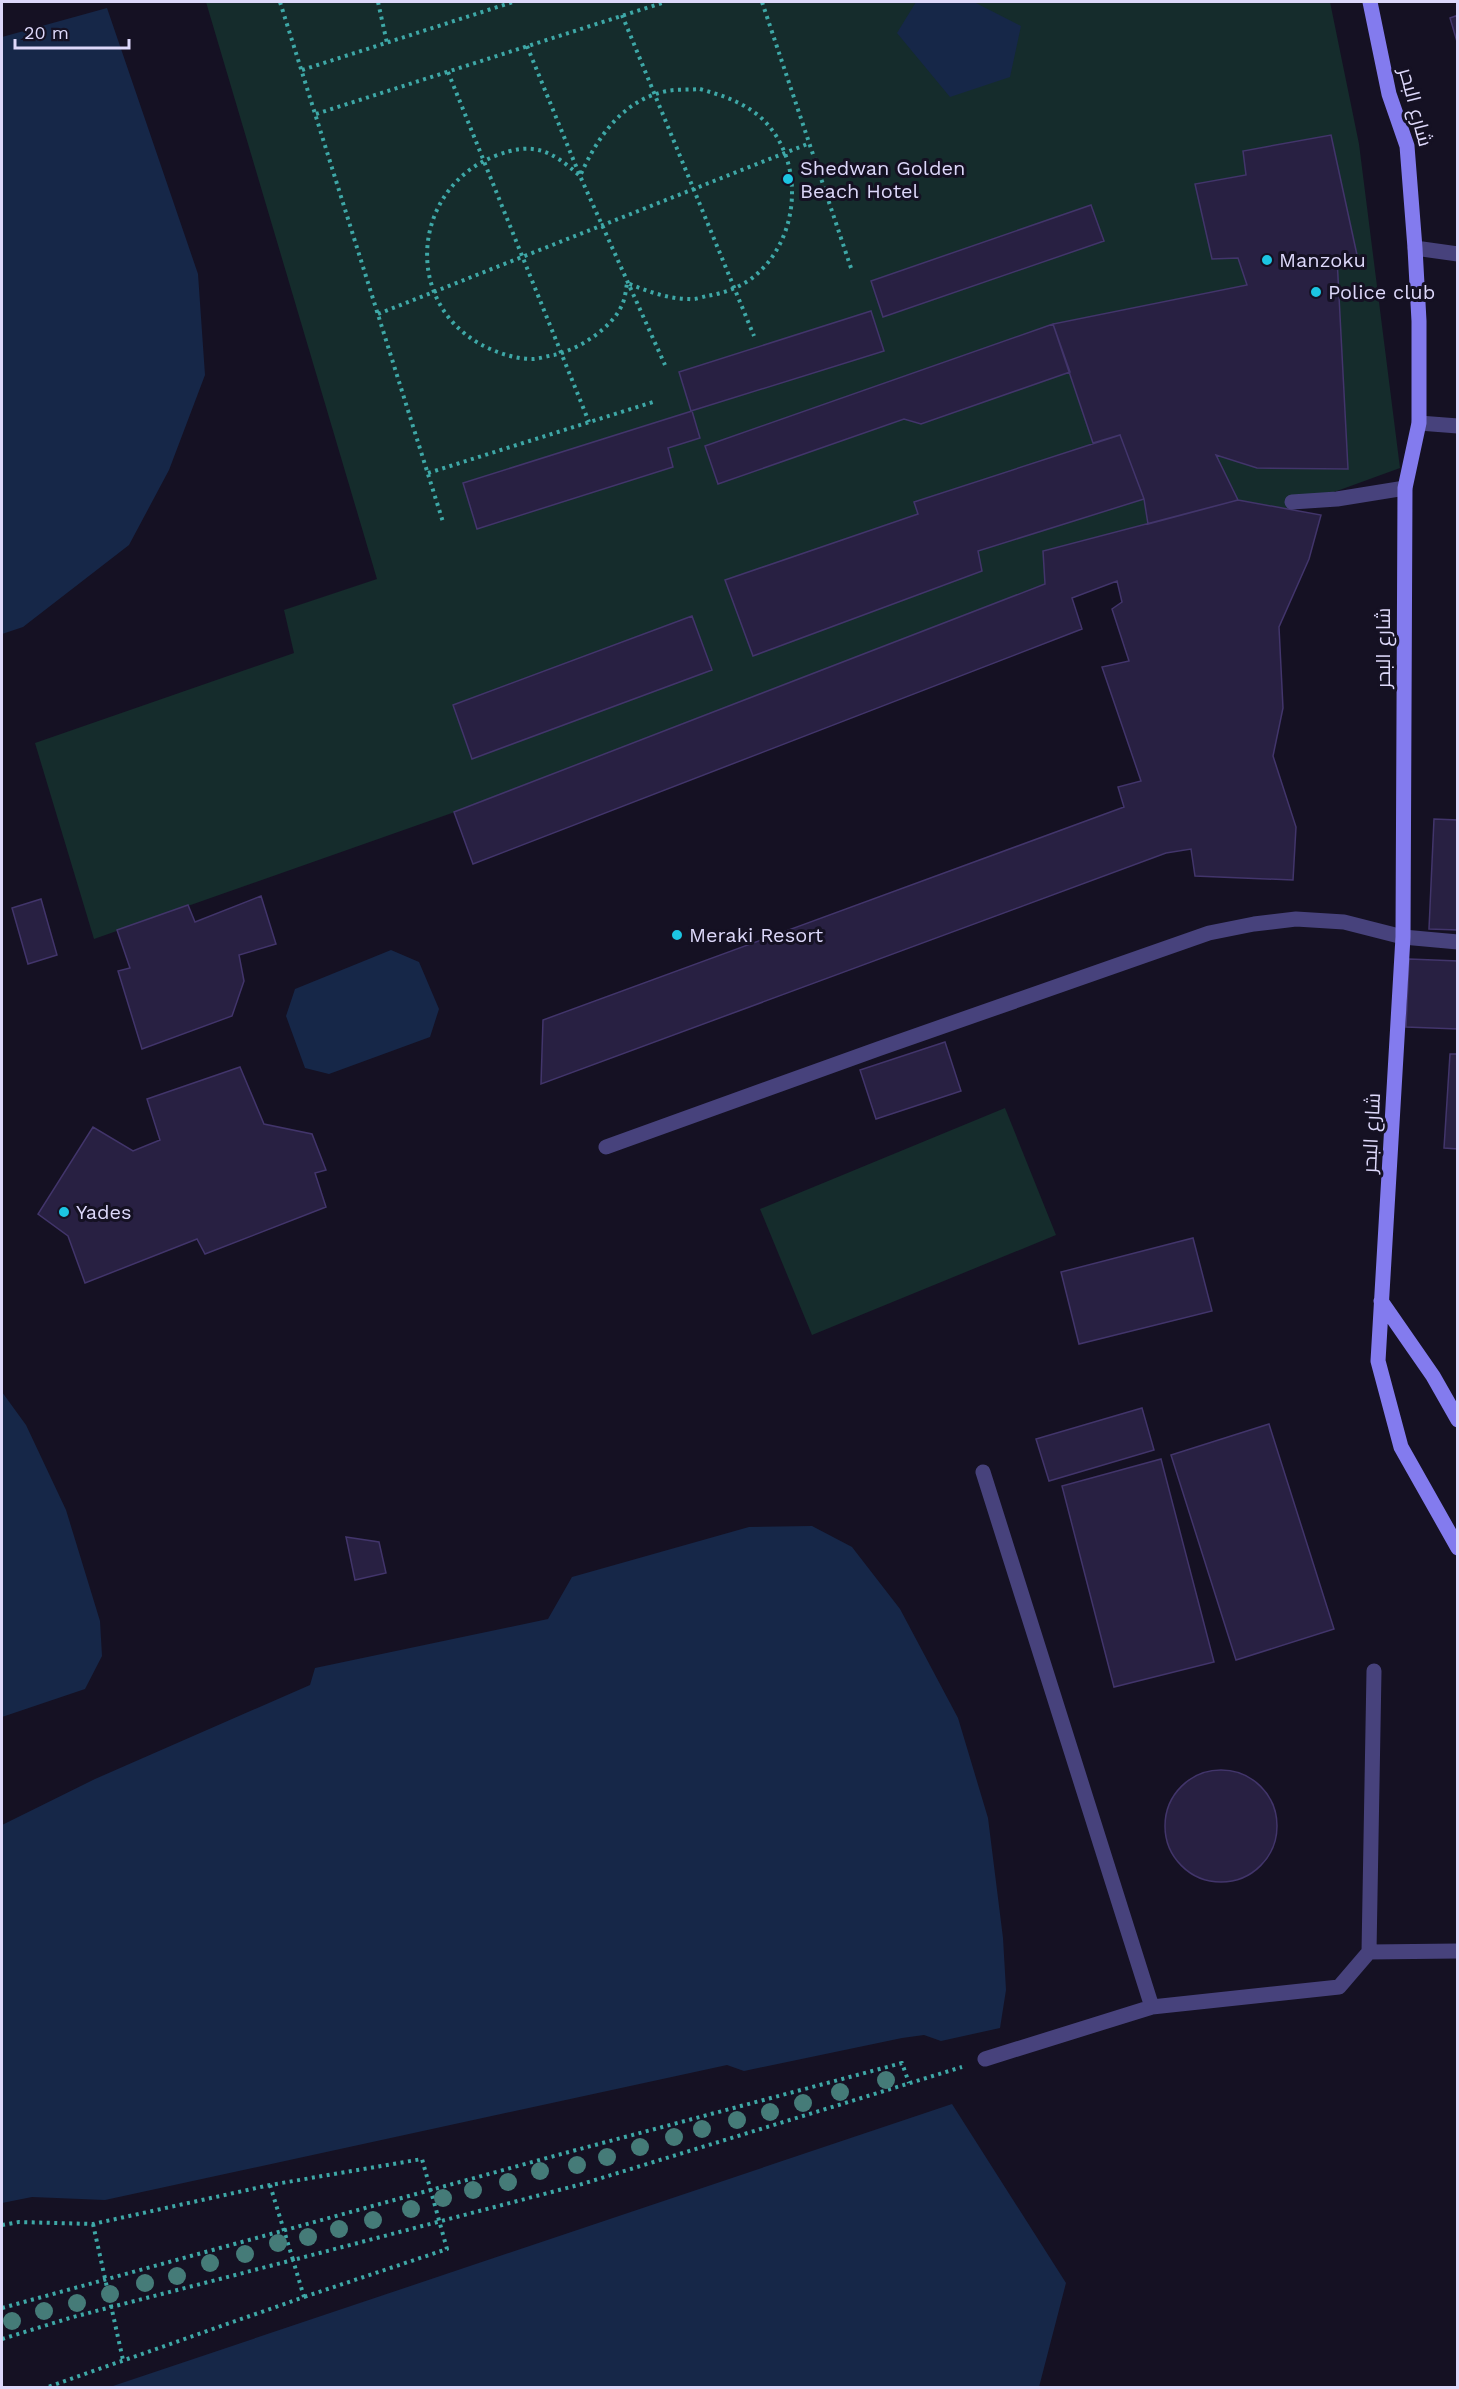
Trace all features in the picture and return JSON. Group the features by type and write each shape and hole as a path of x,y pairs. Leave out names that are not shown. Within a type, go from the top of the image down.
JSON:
{"main road":[{"name":"شارع البحر","path":"1370,2 1389,94 1407,146 1419,321 1419,423 1405,488 1403,937 1378,1361 1401,1447 1458,1548"},
{"path":"1382,1301 1433,1376 1458,1420"}],"street":[{"path":"1415,248 1458,254"},
{"path":"1419,423 1458,426"},
{"path":"1292,502 1337,499 1405,488"},
{"path":"606,1147 1209,933 1296,919 1344,922 1403,937 1458,942"},
{"path":"983,1472 1152,2007"},
{"path":"986,2059 1152,2007 1339,1987 1369,1952 1374,1671"},
{"path":"1369,1952 1458,1951"}],"path":[{"path":"280,2 444,522"},
{"path":"378,2 387,43"},
{"path":"302,70 513,2"},
{"path":"316,114 665,2"},
{"path":"762,2 852,271"},
{"path":"622,15 754,336"},
{"path":"527,46 601,225 665,365"},
{"path":"448,72 589,422"},
{"path":"580,176 589,156 610,124 636,103 666,91 699,89 731,98 759,116 780,141 792,176 792,212 780,247 757,275 726,293 690,300 654,293 627,283"},
{"path":"378,314 810,144"},
{"path":"580,176 565,162 542,148 509,150 483,160 453,183 435,211 427,243 429,276 441,307 464,335 496,352 532,359 568,352 599,334 622,306 627,283"},
{"path":"428,473 653,402"},
{"path":"2,2339 111,2307 582,2184 986,2059"},
{"path":"2,2308 902,2063 909,2084"},
{"path":"2,2225 19,2222 93,2224 270,2186 422,2159 447,2249 45,2388"},
{"path":"270,2186 304,2297"},
{"path":"93,2224 123,2360"}],"green space":[{"path":"206,2 1330,2 1359,144 1400,468 486,801 94,939 35,743 294,653 284,610 377,579"},
{"path":"1005,1108 1056,1235 812,1335 760,1209"}],"water":[{"path":"916,2 974,2 1021,26 1010,77 950,97 897,33"},
{"path":"107,8 198,274 205,375 169,470 129,545 23,627 2,634 2,37"},
{"path":"391,950 419,962 439,1009 430,1037 329,1074 305,1068 286,1016 295,989"},
{"path":"2,1392 26,1425 66,1510 100,1621 102,1656 85,1689 2,1717"},
{"path":"812,1526 852,1547 900,1609 958,1718 988,1818 1003,1938 1006,1990 1000,2028 941,2041 924,2035 902,2038 744,2071 727,2065 105,2200 32,2197 2,2203 2,1825 95,1779 310,1685 315,1668 548,1619 572,1577 749,1527"},
{"path":"952,2104 1066,2283 1039,2387 110,2387"}],"building":[{"path":"1458,15 1458,45 1450,18"},
{"path":"1331,135 1357,255 1337,258 1348,469 1257,468 1216,455 1238,500 1148,524 1144,499 1120,435 1093,443 1053,324 1247,285 1238,258 1212,259 1195,184 1246,175 1243,151"},
{"path":"1091,205 1104,241 883,317 871,281"},
{"path":"871,311 884,351 691,411 679,372"},
{"path":"1053,324 1070,372 921,424 904,419 718,484 705,446"},
{"path":"692,411 700,438 668,448 673,467 477,529 463,483"},
{"path":"1120,435 1144,499 978,551 982,571 753,656 725,580 918,514 914,502"},
{"path":"1238,500 1321,515 1309,559 1279,627 1283,708 1273,756 1296,827 1293,880 1195,876 1191,849 1166,853 541,1084 543,1020 1124,807 1118,787 1141,781 1102,667 1129,661 1112,609 1122,602 1117,581 1072,598 1082,629 473,864 454,812 1045,584 1043,551"},
{"path":"692,616 712,670 472,759 453,705"},
{"path":"1434,819 1458,820 1458,930 1429,929"},
{"path":"261,896 276,944 239,955 244,981 232,1016 142,1049 118,971 130,968 117,930 188,905 195,922"},
{"path":"41,899 57,955 28,964 12,908"},
{"path":"1409,959 1458,961 1458,1029 1406,1027"},
{"path":"945,1042 961,1091 876,1119 860,1070"},
{"path":"1450,1054 1458,1054 1458,1149 1444,1148"},
{"path":"240,1067 264,1124 312,1134 326,1170 315,1173 326,1207 205,1254 197,1239 85,1283 68,1236 38,1214 93,1127 133,1151 160,1140 147,1099"},
{"path":"1193,1238 1212,1311 1079,1344 1061,1272"},
{"path":"1142,1408 1154,1450 1049,1481 1036,1439"},
{"path":"1269,1424 1334,1629 1236,1660 1171,1455"},
{"path":"1161,1459 1214,1662 1114,1687 1062,1486"},
{"path":"346,1537 379,1542 386,1573 355,1580"},
{"path":"1221,1770 1242,1775 1260,1787 1272,1805 1277,1826 1272,1847 1260,1865 1242,1877 1221,1882 1200,1877 1182,1865 1170,1847 1165,1826 1170,1805 1182,1787 1200,1775"}],"place":[{"name":"Shedwan Golden Beach Hotel","path":"788,179"},
{"name":"Manzoku","path":"1267,260"},
{"name":"Police club","path":"1316,292"},
{"name":"Meraki Resort","path":"677,935"},
{"name":"Yades","path":"64,1212"}]}
